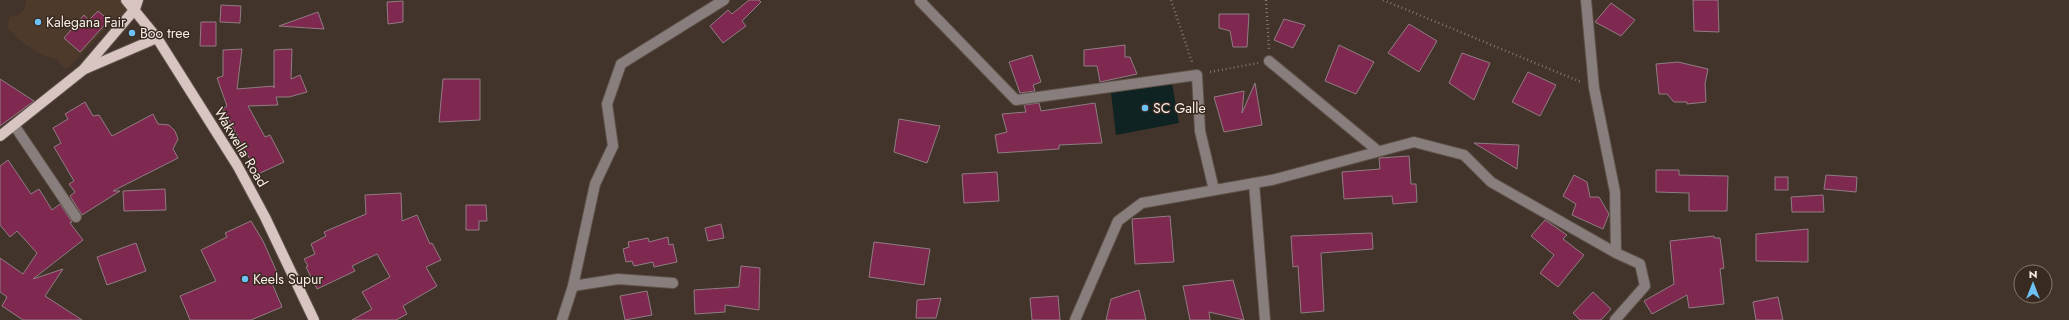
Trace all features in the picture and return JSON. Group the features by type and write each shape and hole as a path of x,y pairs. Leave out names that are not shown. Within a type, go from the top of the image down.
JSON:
{"main road":[{"name":"Wakwella Road","path":"126,0 136,4 237,165 265,218 314,320"},
{"path":"0,136 83,70 136,4"},
{"path":"83,70 157,38"}],"street":[{"path":"562,320 573,286 595,184 613,146 607,104 621,64 724,0"},
{"path":"922,0 920,1 1016,100 1197,75 1200,131 1214,190"},
{"path":"1586,0 1594,88 1615,192 1616,253"},
{"path":"1269,60 1378,151"},
{"path":"14,125 76,217"},
{"path":"1075,320 1118,221 1142,203 1272,180 1414,142 1464,154 1491,182 1616,253 1640,264 1645,286 1615,320"},
{"path":"1254,183 1265,320"},
{"path":"573,286 618,279 673,284"}],"path":[{"path":"1171,0 1197,75 1269,60 1266,0"},
{"path":"1384,0 1594,88"}],"shaded area":[{"path":"26,0 138,0 135,9 113,21 68,68 65,68 56,59 44,56 23,43 7,28 10,16 18,15 24,10"}],"water":[{"name":"SC Galle","path":"1172,83 1179,123 1116,135 1111,93"}],"building":[{"path":"749,0 759,0 761,2 742,21 746,26 723,43 710,26 728,10 732,14"},
{"path":"1693,0 1718,0 1719,32 1694,31"},
{"path":"403,1 403,22 388,24 387,2"},
{"path":"1611,3 1635,20 1621,36 1595,22"},
{"path":"221,5 241,6 240,23 220,22"},
{"path":"98,11 109,20 80,52 64,38 84,15 89,20"},
{"path":"318,12 324,29 279,26"},
{"path":"1219,14 1249,14 1247,47 1233,47 1230,31 1219,28"},
{"path":"1284,19 1305,25 1293,48 1274,40"},
{"path":"201,22 216,22 216,46 200,46"},
{"path":"1409,24 1437,41 1419,72 1388,53"},
{"path":"1125,45 1125,57 1130,57 1137,74 1100,82 1097,66 1084,66 1084,50"},
{"path":"1339,45 1374,62 1356,94 1325,81"},
{"path":"242,49 237,89 274,86 274,50 292,49 291,79 300,75 307,92 289,97 276,97 278,105 248,106 265,137 270,135 284,162 258,174 223,109 227,106 217,78 223,76 223,50"},
{"path":"1462,53 1490,63 1474,100 1449,83"},
{"path":"1032,55 1041,82 1033,85 1035,91 1020,93 1009,62"},
{"path":"1678,62 1708,69 1705,84 1706,102 1687,104 1687,102 1674,102 1667,94 1659,94 1656,64"},
{"path":"1528,72 1556,85 1540,116 1512,102"},
{"path":"0,79 34,101 0,126"},
{"path":"443,79 480,79 480,120 439,122"},
{"path":"1255,83 1262,125 1224,132 1214,97 1244,91 1242,113"},
{"path":"85,102 93,116 99,115 112,136 153,114 158,124 169,125 175,131 178,139 173,149 178,158 113,191 120,191 82,215 70,196 75,192 69,184 74,181 54,147 61,143 53,128 68,119 65,114"},
{"path":"1039,103 1041,111 1095,103 1102,143 1059,145 1059,149 998,153 995,135 1007,132 1002,114 1026,112 1024,105"},
{"path":"899,119 940,126 927,163 894,152"},
{"path":"1474,143 1519,145 1517,169"},
{"path":"1409,156 1411,184 1416,184 1417,202 1393,204 1392,196 1344,199 1342,172 1380,169 1379,158"},
{"path":"8,160 31,194 39,189 52,210 60,204 72,222 70,223 83,240 33,279 63,269 45,296 82,320 23,320 2,306 7,297 0,292 0,258 23,274 37,253 17,231 10,237 0,225 0,166"},
{"path":"1656,170 1679,170 1679,175 1728,176 1727,211 1689,211 1689,193 1656,192"},
{"path":"997,172 999,201 964,203 962,174"},
{"path":"1574,175 1587,182 1590,197 1599,197 1609,214 1603,229 1572,215 1576,204 1563,196"},
{"path":"1826,175 1857,177 1856,192 1824,189"},
{"path":"1775,177 1788,177 1788,190 1775,190"},
{"path":"165,189 166,210 124,211 123,191"},
{"path":"401,193 402,221 417,215 430,244 432,243 441,260 426,267 437,286 403,306 407,314 396,320 352,320 372,309 362,292 390,277 377,254 352,266 355,271 317,289 306,267 308,266 304,259 315,254 311,244 326,236 324,232 366,214 365,195"},
{"path":"1823,195 1824,212 1792,212 1791,197"},
{"path":"466,205 486,205 487,221 479,221 479,230 466,230"},
{"path":"1170,216 1174,262 1135,264 1132,219"},
{"path":"1545,220 1567,235 1563,239 1584,255 1558,287 1540,273 1554,255 1531,236"},
{"name":"Keels Supur","path":"251,221 263,241 279,277 271,281 282,307 251,320 190,320 180,296 216,281 201,250 227,237 225,233"},
{"path":"721,224 724,238 708,241 705,228"},
{"path":"1808,229 1808,262 1756,261 1756,234"},
{"path":"1372,233 1373,249 1321,253 1324,311 1301,313 1298,266 1293,267 1291,236"},
{"path":"1714,236 1714,238 1720,238 1724,268 1720,269 1724,304 1689,308 1687,295 1652,314 1644,301 1674,284 1670,241"},
{"path":"668,237 669,245 673,244 677,262 654,267 653,262 634,266 632,261 626,262 623,249 629,247 628,242 648,238 649,242"},
{"path":"874,242 930,249 924,285 869,277"},
{"path":"136,243 146,271 107,285 97,257"},
{"path":"741,266 760,268 759,310 725,305 725,312 695,314 694,290 739,287"},
{"path":"1233,280 1244,320 1209,312 1210,320 1190,320 1183,286"},
{"path":"1139,290 1146,320 1106,320 1111,299"},
{"path":"647,291 652,315 625,320 620,296"},
{"path":"1593,292 1611,309 1601,320 1580,320 1573,313"},
{"path":"1058,296 1060,320 1032,320 1030,298"},
{"path":"1778,297 1783,320 1756,320 1753,302"},
{"path":"941,298 936,318 916,318 917,300"}],"place":[{"name":"Kalegana Fair","path":"38,22"},
{"name":"Boo tree","path":"132,33"},
{"name":"SC Galle","path":"1145,108"},
{"name":"Keels Supur","path":"245,279"}]}
